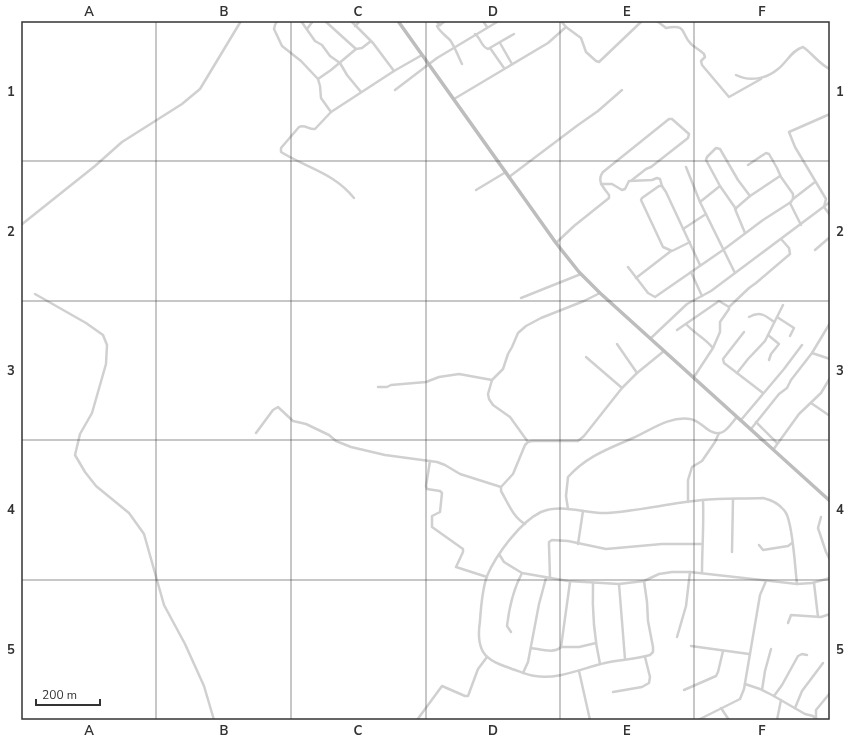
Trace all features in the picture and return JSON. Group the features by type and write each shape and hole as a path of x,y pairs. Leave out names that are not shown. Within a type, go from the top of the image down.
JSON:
{"main road":[{"path":"400,21 422,55 556,244 581,274 600,293 830,501"}],"street":[{"path":"21,225 95,166 122,142 182,104 200,89 242,21"},
{"path":"277,21 274,29 282,46 301,61 318,79 322,98 331,112"},
{"path":"301,21 315,41 322,44 330,56 340,63 347,75 361,92"},
{"path":"307,29 313,21"},
{"path":"325,21 356,49"},
{"path":"351,21 371,41 394,71"},
{"path":"355,26 360,21"},
{"path":"436,21 440,25"},
{"path":"445,21 436,26 454,47 462,64"},
{"path":"483,21 487,27"},
{"path":"561,21 566,27 581,38 586,52 599,62 642,21"},
{"path":"658,22 663,21"},
{"path":"395,90 430,65 437,58 497,22"},
{"path":"658,22 664,27 675,26 684,31 690,43 704,54 705,57 701,61 702,65 729,97 777,70 796,50 802,47 808,50 824,67 830,69"},
{"path":"454,99 548,43 566,27"},
{"path":"475,34 486,48 490,48 514,34"},
{"path":"318,79 356,49 362,48 371,41"},
{"path":"500,42 512,64"},
{"path":"490,48 504,68"},
{"path":"354,198 345,187 323,173 281,152 281,148 299,127 304,126 315,129 331,112 394,71 422,55"},
{"path":"736,75 745,78 761,79"},
{"path":"509,177 598,111 622,90"},
{"path":"824,207 826,199 795,147 788,132 830,114"},
{"path":"556,244 574,226 607,199 609,195 602,188 601,184 600,176 603,172 669,119 673,120 689,134 688,138 629,181 625,189 622,190 612,184 601,184"},
{"path":"745,233 735,211 736,208 720,186 706,160 716,148 720,149 738,180 750,196"},
{"path":"748,165 767,153 774,162 780,176 794,196 790,203 801,225"},
{"path":"686,167 700,202 735,273"},
{"path":"476,190 506,172"},
{"path":"736,208 750,196 780,176"},
{"path":"632,180 642,181 658,178 700,265"},
{"path":"628,267 648,293 655,297 723,250 815,182"},
{"path":"662,186 659,186 641,199 666,255"},
{"path":"700,202 720,186"},
{"path":"651,338 687,304 711,291 830,202"},
{"path":"824,207 830,215"},
{"path":"683,229 706,214"},
{"path":"815,250 830,237"},
{"path":"694,377 713,348 720,332 720,322 729,307 749,288 788,256 790,252 789,248 781,239"},
{"path":"636,278 672,251 690,242"},
{"path":"663,247 672,251"},
{"path":"691,272 702,296"},
{"path":"521,298 581,274"},
{"path":"528,442 510,417 493,405 489,400 488,394 492,380 503,369 518,333 526,326 600,293"},
{"path":"34,294 86,323 103,335 107,345 106,364 92,413 80,434 75,455 85,472 96,486 129,513 144,534 164,605 185,644 204,686 214,720"},
{"path":"677,330 719,302 729,307"},
{"path":"737,373 765,341 783,305"},
{"path":"749,317 759,313 774,322"},
{"path":"777,317 794,328 790,336"},
{"path":"686,324 693,332 705,340 713,348"},
{"path":"751,429 779,394 787,388 791,380 812,353 830,325"},
{"path":"744,332 723,359 724,362 763,393"},
{"path":"768,335 780,344 772,353 769,360"},
{"path":"617,344 637,373"},
{"path":"741,420 802,345"},
{"path":"501,487 513,474 525,445 528,442 578,441 584,436 622,388 637,373 665,351"},
{"path":"812,353 830,359"},
{"path":"586,357 622,388"},
{"path":"378,387 426,382 439,377 459,374 492,380"},
{"path":"773,450 799,414 821,393 830,378"},
{"path":"811,403 830,416"},
{"path":"256,433 273,410 278,407 293,421 306,424 351,447 385,456 430,461 445,465 460,474 501,487"},
{"path":"568,509 566,496 568,477 587,459 605,449 664,422 688,418 696,420 711,431 719,433 724,431 737,417"},
{"path":"756,422 777,443"},
{"path":"688,502 688,480 692,467 702,461 715,442 719,433"},
{"path":"430,461 426,486 427,489 440,491 442,493 440,512 439,514 432,516 432,527 463,549 456,567 487,577"},
{"path":"501,487 501,491 513,512 517,518 525,524"},
{"path":"644,581 648,621 653,647 652,654 600,664 580,671 536,676 523,673 496,662 487,657 480,647 479,638 482,601 487,577 494,561 518,530 525,524 542,512 555,509 601,513 703,500 763,498 782,507 786,514 792,543 797,584"},
{"path":"732,552 733,499"},
{"path":"702,573 702,533 704,522 703,500"},
{"path":"578,544 583,511"},
{"path":"820,517 818,528 830,560"},
{"path":"550,579 550,541 555,540 606,549 662,544 702,544"},
{"path":"759,545 763,550 788,546 792,543"},
{"path":"788,546 793,552"},
{"path":"499,554 504,562"},
{"path":"494,561 504,562 522,573 570,582 619,584 644,581 656,574 672,572 702,573 797,584 814,583 830,578"},
{"path":"677,637 686,606 690,572"},
{"path":"511,632 507,626 509,612 516,585 522,573"},
{"path":"523,673 528,662 546,578"},
{"path":"698,720 740,699 743,694 760,594 766,581"},
{"path":"561,647 570,582"},
{"path":"593,583 592,602 596,643 600,664"},
{"path":"814,583 818,616"},
{"path":"619,584 625,659"},
{"path":"788,623 791,615 818,616 830,614"},
{"path":"531,648 554,651 561,647 579,647 596,643"},
{"path":"691,646 723,652 750,654"},
{"path":"762,690 771,649"},
{"path":"684,690 716,676 723,652"},
{"path":"774,696 798,656 802,654 807,655"},
{"path":"613,692 642,687 649,683 650,677 645,656"},
{"path":"417,720 442,686 468,696 478,669 487,657"},
{"path":"795,708 802,691 823,662"},
{"path":"580,671 590,720"},
{"path":"745,684 762,690 805,714 820,720"},
{"path":"816,719 816,710 830,693"},
{"path":"777,720 781,700"},
{"path":"721,708 729,720"}]}
